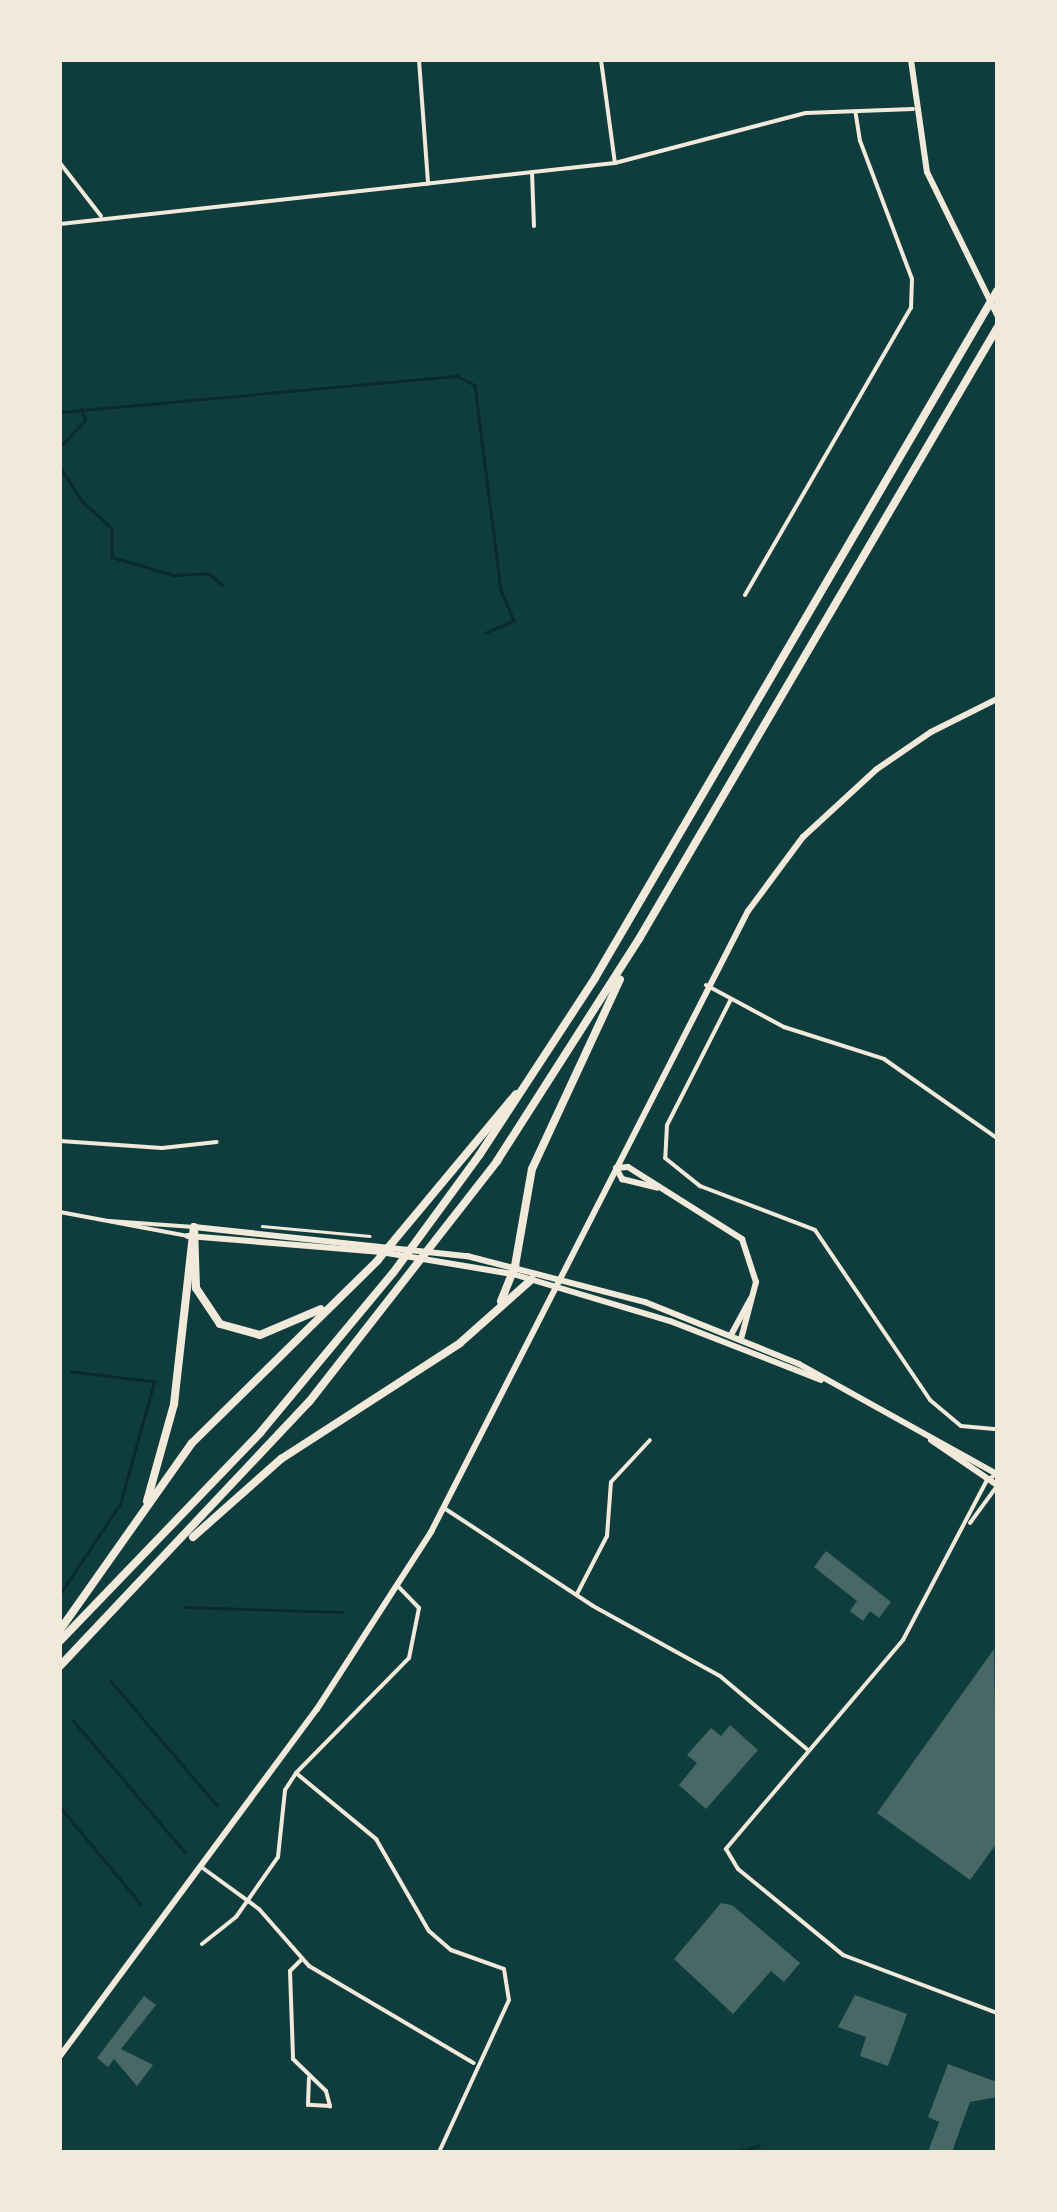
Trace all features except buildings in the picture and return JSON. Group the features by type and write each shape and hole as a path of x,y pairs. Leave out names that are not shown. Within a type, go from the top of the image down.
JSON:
{"highway":[{"path":"60,1641 225,1471 347,1330 536,1072 997,290"},
{"path":"60,1666 273,1444 408,1283 537,1103 639,939 997,328"},
{"path":"499,1306 514,1270 523,1204 547,1129 639,939"},
{"path":"60,1630 213,1420 411,1225 536,1072"},
{"path":"138,1522 174,1404 194,1227"},
{"path":"193,1237 200,1299 230,1330 279,1332 345,1292"},
{"path":"145,1580 281,1459 460,1344 532,1279"}],"main road":[{"path":"911,60 913,109 938,199 997,314"},
{"path":"60,2056 318,1709 398,1586 444,1508 706,986 759,896 829,810 931,732 997,699"},
{"path":"616,1168 622,1179 660,1189 737,1232 752,1257 755,1292 742,1339 732,1345"},
{"path":"194,1227 367,1241 468,1256 731,1334 846,1389 997,1474"},
{"path":"193,1237 359,1250 514,1270 846,1389"},
{"path":"732,1345 731,1334 755,1292"},
{"path":"918,1430 997,1484"}],"street":[{"path":"420,60 428,184"},
{"path":"601,60 615,163"},
{"path":"60,224 100,216 615,163 789,117 913,109"},
{"path":"745,595 911,308 912,280 860,141 855,111"},
{"path":"60,164 100,216"},
{"path":"532,172 534,226"},
{"path":"706,986 784,1026 884,1059 997,1138"},
{"path":"731,999 666,1125 665,1158 700,1186 815,1230 940,1410 961,1426 997,1429"},
{"path":"60,1141 162,1148 217,1142"},
{"path":"60,1212 193,1237"},
{"path":"104,1221 194,1227"},
{"path":"577,1594 607,1536 611,1482 650,1440"},
{"path":"967,1527 987,1480 997,1474"},
{"path":"997,1474 997,1484 967,1527 903,1640 726,1849 738,1869 842,1955 997,2013"},
{"path":"444,1508 577,1594 720,1676 808,1750"},
{"path":"202,1944 249,1901 278,1858 282,1801 296,1774 340,1725 377,1698 409,1658 419,1608 398,1586"},
{"path":"296,1774 376,1839 429,1931 451,1950 504,1969 509,2000 474,2063 438,2152"},
{"path":"200,1866 249,1901 302,1959 348,1994 474,2063"},
{"path":"302,1959 290,1971 294,2058 309,2078 326,2090 330,2106 308,2105 309,2078"}],"waterway":[{"path":"60,412 457,376 475,385 501,590 514,621 486,633"},
{"path":"60,447 85,420 81,410"},
{"path":"60,467 83,502 112,528 112,557 174,575 208,573 223,585"},
{"path":"60,1594 120,1504 154,1382 72,1372"},
{"path":"184,1607 342,1612"},
{"path":"111,1681 217,1805"},
{"path":"73,1720 185,1852"},
{"path":"60,1807 141,1904"},
{"path":"734,2152 758,2146"}]}
